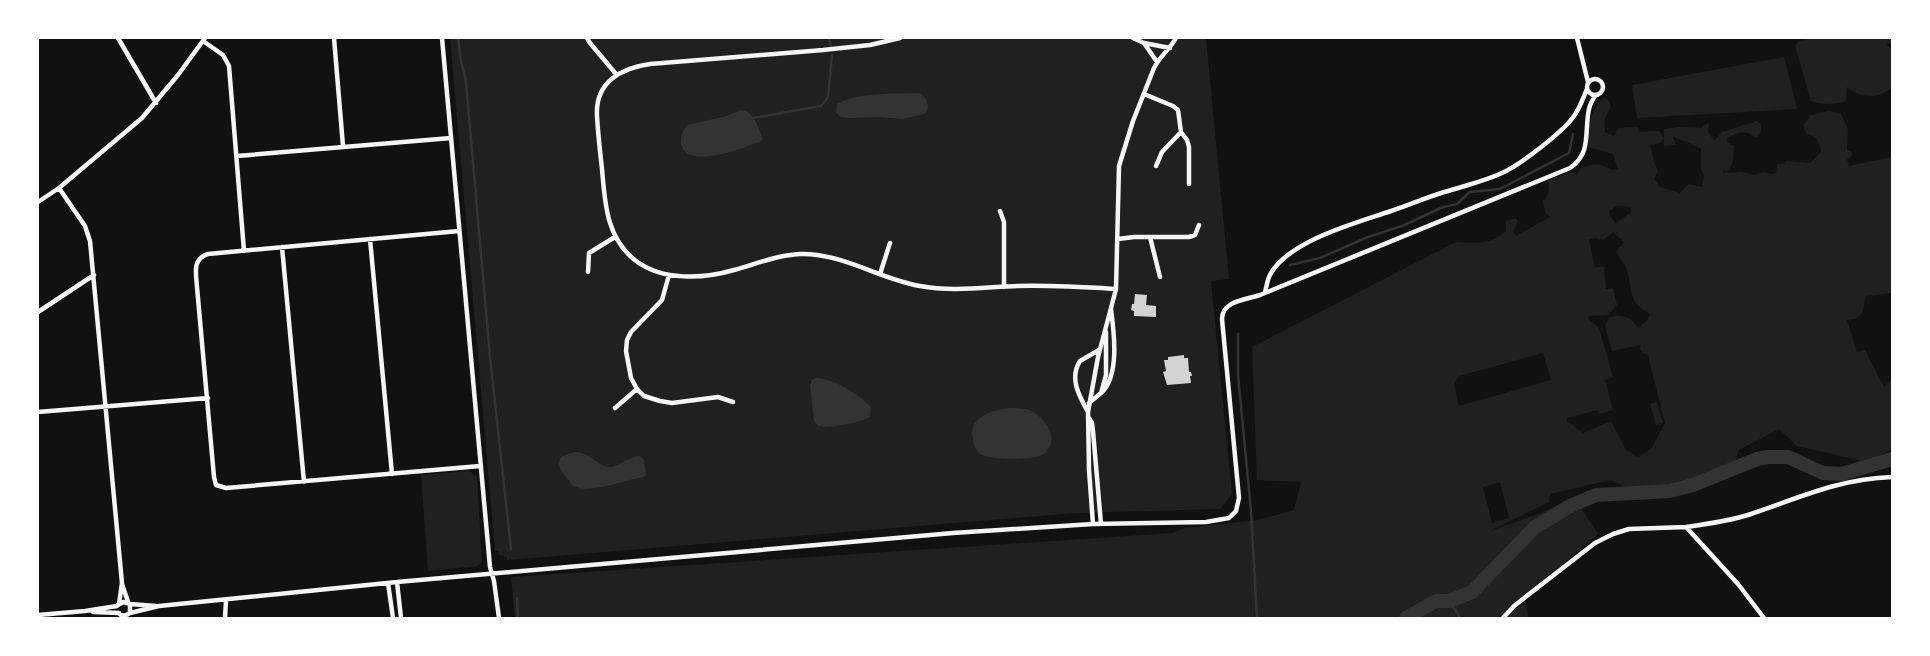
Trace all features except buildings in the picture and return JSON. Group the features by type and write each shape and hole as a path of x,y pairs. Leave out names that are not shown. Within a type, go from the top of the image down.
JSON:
{"street":[{"path":"118,38 156,103"},
{"path":"334,38 343,146"},
{"path":"442,38 480,466 499,618"},
{"path":"587,38 616,74"},
{"path":"900,38 870,45 823,50 632,66 616,74 604,89 597,112 606,212 615,237 628,255 651,270 669,275 688,276 724,272 770,258 800,254 826,257 921,286 985,289 1034,286 1116,289"},
{"path":"1133,38 1144,43 1170,48"},
{"path":"1101,524 1094,431 1088,412 1100,349 1116,289 1119,166 1157,62 1170,48 1176,38"},
{"path":"1266,292 1270,274 1280,263 1307,244 1351,223 1391,212 1448,191 1478,183 1517,165 1568,123 1581,105 1588,82 1578,38"},
{"path":"38,202 59,188 142,118 156,103 204,39 223,55 229,66 244,251"},
{"path":"1144,43 1157,62"},
{"path":"85,611 119,613 127,616 130,613 159,606 397,582 953,533 1093,524 1206,522 1229,518 1236,512 1238,490 1222,313 1227,306 1266,292 1570,168 1582,157 1589,107 1596,95 1602,90 1602,84 1597,79 1588,82"},
{"path":"1587,89 1596,95"},
{"path":"1144,94 1176,108 1179,112 1181,132 1187,140 1189,147 1189,184"},
{"path":"1156,166 1162,152 1181,132"},
{"path":"237,156 451,138"},
{"path":"59,188 88,233 94,275 122,583 129,603 130,613"},
{"path":"1000,211 1004,222 1004,287"},
{"path":"1118,239 1192,237 1197,232 1199,225"},
{"path":"459,231 208,254 199,258 196,269 214,477 216,485 226,488 480,466"},
{"path":"588,272 589,253 615,237"},
{"path":"1150,237 1160,277"},
{"path":"370,239 392,474"},
{"path":"880,274 890,243"},
{"path":"282,247 304,482"},
{"path":"38,312 94,275"},
{"path":"669,275 662,300 631,332 627,340 626,351 629,374 637,389 644,396 660,401 672,402 718,397 733,402"},
{"path":"1089,404 1101,393 1108,383 1114,356 1111,308"},
{"path":"1101,393 1106,370 1106,328"},
{"path":"1088,412 1076,388 1077,368 1080,361 1100,349"},
{"path":"615,408 637,389"},
{"path":"38,412 208,398"},
{"path":"1089,418 1087,424 1093,524"},
{"path":"1503,618 1520,601 1595,544 1613,534 1630,530 1686,527 1716,523 1749,514 1828,486 1863,479 1892,477"},
{"path":"1686,527 1738,584 1764,618"},
{"path":"397,582 401,618"},
{"path":"119,613 118,605 122,583"},
{"path":"388,583 393,618"},
{"path":"225,618 226,600"},
{"path":"40,616 85,611 118,605 123,602 159,606"}],"shaded area":[{"path":"450,38 1206,38 1229,279 1211,281 1232,494 1220,509 1075,513 507,560 507,557 495,551"},
{"path":"1816,38 1892,38 1892,42 1886,44 1892,50 1892,87 1882,94 1870,96 1857,93 1847,87 1846,101 1828,104 1811,101 1795,46 1799,41"},
{"path":"1784,57 1797,109 1637,118 1632,85"},
{"path":"920,93 928,103 926,111 924,114 903,119 878,117 849,118 841,117 836,113 837,104 855,97 878,94"},
{"path":"1604,97 1610,103 1605,119 1605,132 1614,136 1619,128 1638,127 1639,132 1659,131 1664,139 1664,129 1679,127 1702,128 1709,123 1708,131 1714,141 1722,132 1757,121 1761,124 1761,132 1756,138 1742,132 1728,137 1727,142 1734,146 1733,159 1730,168 1727,171 1723,170 1723,173 1743,172 1753,175 1763,172 1771,174 1776,173 1777,164 1783,164 1786,161 1810,163 1821,152 1821,148 1819,142 1813,136 1806,133 1803,126 1811,115 1829,111 1841,114 1848,129 1847,150 1852,152 1852,156 1847,159 1849,166 1892,157 1892,293 1866,296 1860,316 1847,320 1857,352 1865,350 1884,387 1892,378 1892,449 1867,462 1797,446 1779,429 1739,450 1734,464 1702,477 1675,484 1628,488 1610,480 1550,494 1549,502 1490,531 1538,514 1574,498 1598,534 1525,596 1528,618 515,618 511,577 1173,533 1185,528 1258,520 1294,510 1301,482 1257,480 1252,347 1456,242 1470,243 1495,239 1506,231 1506,221 1516,218 1518,222 1513,231 1516,236 1550,217 1545,212 1543,201 1548,192 1548,180 1573,172 1577,174 1581,168 1593,165 1604,166 1611,170 1618,169 1613,154 1588,147 1592,114","holes":["1673,137 1701,149 1701,169 1704,175 1702,187 1688,184 1680,193 1660,187 1654,179 1658,171 1650,145 1659,143 1664,139 1664,146 1676,145","1617,206 1632,207 1630,213 1616,223 1610,216 1609,211","1613,232 1624,242 1616,252 1627,270 1634,300 1642,309 1650,314 1648,320 1638,328 1632,321 1622,316 1609,318 1605,325 1612,351 1641,345 1640,348 1643,353 1648,355 1665,423 1651,449 1638,457 1626,450 1611,421 1583,433 1567,421 1567,418 1597,410 1599,414 1613,410 1605,380 1613,377 1599,328 1588,319 1589,316 1608,315 1617,305 1613,288 1606,289 1604,266 1595,268 1589,239 1603,240","1543,353 1551,380 1459,406 1454,385 1459,376","1500,482 1509,518 1492,523 1483,487"]},
{"path":"742,110 750,113 753,117 763,138 761,141 718,155 694,156 685,152 681,139 687,125 723,117"},
{"path":"816,378 839,384 860,397 871,407 870,417 837,426 819,426 814,420 810,385 812,380"},
{"path":"1657,402 1663,423 1656,425 1650,404"},
{"path":"1010,408 1029,410 1044,421 1051,432 1052,438 1047,451 1038,457 1016,459 987,457 980,454 974,444 972,431 974,425 989,413"},
{"path":"575,452 585,454 609,467 640,456 644,460 646,475 598,488 580,488 572,485 558,464 561,457"},
{"path":"469,471 477,476 482,562 478,566 428,571 421,475"}],"waterway":[{"path":"458,38 466,82 490,357 511,549"},
{"path":"829,38 831,47"},
{"path":"753,118 821,106 828,97 832,55"},
{"path":"1290,265 1320,258 1368,237 1402,226 1443,207 1457,204 1470,192 1500,189 1569,153 1573,134"},
{"path":"1238,334 1238,375 1251,511 1257,618"},
{"path":"1406,618 1436,601 1450,601 1472,592 1535,527 1570,506 1596,495 1670,491 1693,485 1757,459 1768,457 1788,457 1823,473 1842,474 1892,459"},
{"path":"517,598 518,618"},
{"path":"1450,601 1460,618"}]}
